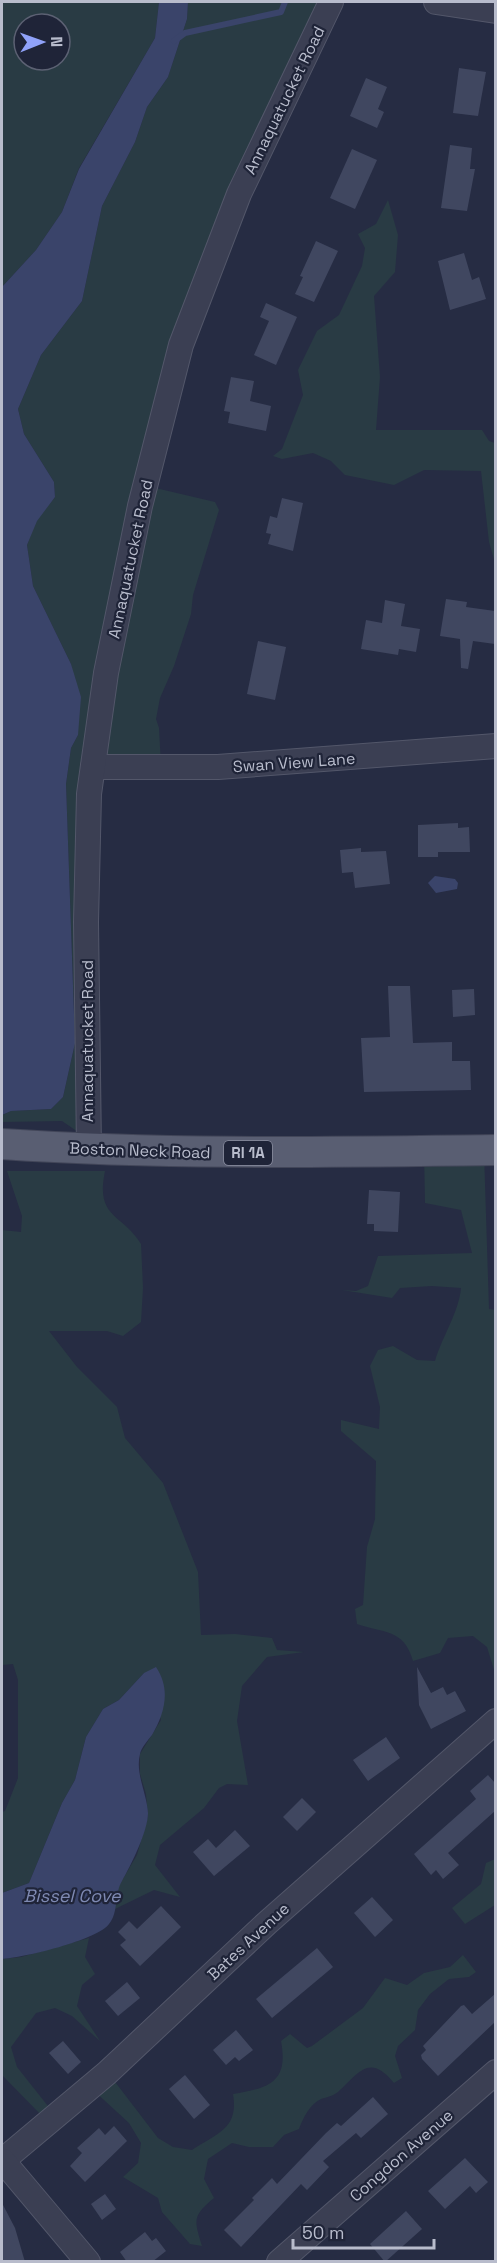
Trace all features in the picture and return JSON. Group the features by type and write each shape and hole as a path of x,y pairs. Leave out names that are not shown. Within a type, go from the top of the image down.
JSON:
{"main road":[{"name":"Boston Neck Road","path":"2,1144 89,1150 223,1153 495,1150"}],"street":[{"name":"Annaquatucket Road","path":"89,1150 86,922 89,794 106,674 140,506 181,345 238,194 331,2"},
{"path":"436,2 495,11"},
{"name":"Swan View Lane","path":"93,767 218,767 495,745"},
{"name":"Bates Avenue","path":"2,2161 107,2073 267,1923 495,1721"},
{"name":"Congdon Avenue","path":"279,2262 495,2072"},
{"path":"2,2161 88,2262"}],"shaded area":[{"path":"2,2 159,2 155,38 79,168 62,212 36,250 2,287"},
{"path":"188,2 333,2 240,191 147,486 215,502 219,510 193,595 191,614 174,666 160,698 156,719 159,728 161,765 96,768 84,1136 62,1121 2,1122 2,1115 11,1111 51,1109 63,1097 75,1043 66,784 71,748 78,735 71,664 33,586 27,545 36,521 55,497 54,482 24,434 18,409 41,355 82,301 102,206 135,142 147,107 168,77 187,19"},
{"path":"388,200 398,235 395,272 374,296 380,377 376,430 482,430 489,441 495,443 495,563 489,542 481,471 424,470 394,485 345,475 331,461 313,453 282,459 273,456 282,449 303,395 298,370 317,331 339,315 362,266 365,248 358,234 376,224"},
{"path":"424,1151 484,1152 489,1309 496,1310 495,1673 487,1647 473,1636 448,1638 440,1653 413,1661 409,1650 398,1637 357,1624 355,1609 363,1605 367,1547 375,1519 376,1461 341,1431 341,1420 379,1429 380,1407 370,1366 378,1350 393,1346 417,1360 435,1361 457,1306 461,1288 432,1286 400,1288 392,1298 342,1290 356,1291 368,1286 378,1256 472,1253 461,1210 425,1203"},
{"path":"7,1171 105,1171 103,1187 107,1207 141,1244 143,1288 141,1322 123,1336 107,1331 49,1331 77,1367 117,1407 125,1438 163,1483 198,1572 201,1635 235,1634 272,1638 277,1650 304,1652 267,1657 242,1686 237,1721 248,1785 227,1784 219,1788 204,1808 160,1845 155,1865 180,1897 154,1890 115,1909 117,1889 137,1855 148,1816 146,1794 140,1774 140,1754 161,1720 144,1673 119,1700 103,1709 86,1737 75,1780 62,1803 29,1883 2,1893 2,1812 5,1811 18,1778 18,1680 13,1664 2,1665 2,1230 21,1232 22,1216"},
{"path":"495,1859 495,1905 465,1924 452,1908 481,1884 486,1863"},
{"path":"89,1938 85,1957 95,1974 82,1985 77,2006 100,2041 72,2016 55,2008 36,2013 11,2047 17,2067 55,2115 45,2119 2,2075 2,1959 21,1957"},
{"path":"463,1955 476,1972 469,1977 449,1979 430,1994 418,2010 415,2030 398,2046 395,2056 402,2078 394,2083 378,2069 371,2067 364,2069 336,2093 313,2104 299,2129 284,2135 273,2147 249,2147 232,2143 208,2159 204,2179 214,2198 198,2214 196,2224 202,2246 190,2244 162,2212 158,2198 123,2177 138,2163 141,2143 129,2123 92,2089 109,2074 158,2138 173,2147 192,2150 218,2134 229,2123 233,2115 233,2094 266,2086 279,2075 283,2055 281,2041 290,2034 307,2048 312,2046 363,2008 385,1978 407,1985 424,1973 450,1967"}],"water":[{"path":"159,2 188,2 187,19 168,77 147,107 135,142 102,206 82,301 41,355 18,409 24,434 54,482 55,497 37,521 27,545 33,586 71,664 81,697 78,735 71,748 66,784 75,1043 63,1097 51,1109 11,1111 2,1115 2,287 36,250 62,212 79,169 155,38"},
{"path":"435,876 455,879 458,883 457,889 436,893 428,883"},
{"name":"Bissel Cove","path":"156,1667 164,1684 163,1710 157,1727 142,1749 139,1761 148,1813 147,1820 138,1848 120,1886 112,1919 102,1930 76,1942 42,1952 2,1959 2,1893 29,1883 62,1803 75,1780 86,1737 103,1709 119,1700 144,1673"}],"building":[{"path":"459,68 486,72 478,116 453,113"},
{"path":"366,78 387,87 378,109 384,112 377,128 350,116"},
{"path":"450,145 472,148 470,169 475,169 467,211 441,208"},
{"path":"352,149 377,160 355,209 330,198"},
{"path":"316,241 338,251 314,302 295,294 303,277 300,276"},
{"path":"464,253 472,280 479,277 486,299 450,310 438,261"},
{"path":"266,303 297,317 276,365 254,355 269,321 260,317"},
{"path":"231,377 254,381 250,401 271,406 266,431 228,423 230,412 224,411"},
{"path":"282,498 303,503 293,551 268,544 271,534 266,533 270,516 277,518"},
{"path":"446,599 467,602 466,607 495,611 495,644 473,641 468,669 461,668 460,639 440,636"},
{"path":"385,600 405,604 401,626 420,629 416,652 399,649 398,655 361,649 366,620 382,623"},
{"path":"258,641 286,647 275,700 247,694"},
{"path":"458,823 458,828 469,827 470,852 438,852 438,857 418,857 418,825"},
{"path":"361,848 361,852 386,851 390,884 355,888 353,872 342,873 340,850"},
{"path":"388,986 410,986 413,1043 452,1042 452,1061 470,1061 471,1090 364,1092 361,1038 390,1037"},
{"path":"474,989 475,1015 453,1017 452,990"},
{"path":"369,1190 400,1192 398,1232 374,1231 374,1224 367,1224"},
{"path":"417,1667 431,1693 443,1687 447,1695 455,1691 466,1711 431,1729 419,1705"},
{"path":"386,1737 400,1758 368,1781 353,1760"},
{"path":"488,1775 495,1783 495,1811 448,1853 459,1865 443,1879 436,1870 431,1875 414,1854 476,1799 470,1791"},
{"path":"302,1798 316,1812 297,1831 283,1817"},
{"path":"235,1830 250,1846 214,1876 193,1852 208,1839 216,1848"},
{"path":"372,1897 393,1920 375,1937 354,1913"},
{"path":"161,1906 181,1927 140,1966 120,1945 126,1940 118,1932 129,1921 137,1929"},
{"path":"317,1948 333,1967 272,2018 256,1999"},
{"path":"127,1982 140,1998 118,2016 105,2001"},
{"path":"495,1994 495,2022 438,2076 422,2059 421,2055 426,2050 423,2046 461,2006 464,2005 472,2014"},
{"path":"236,2030 253,2050 239,2061 235,2057 226,2065 213,2050"},
{"path":"63,2041 81,2062 68,2074 49,2053"},
{"path":"185,2075 210,2105 194,2119 169,2089"},
{"path":"373,2097 388,2114 361,2138 356,2133 323,2161 329,2167 307,2190 301,2184 241,2247 224,2230 254,2200 252,2198 272,2178 277,2184 337,2123 341,2126"},
{"path":"114,2126 127,2141 85,2182 70,2166 82,2153 77,2148 99,2128 105,2135"},
{"path":"465,2158 488,2182 476,2193 470,2186 445,2209 428,2191"},
{"path":"105,2194 116,2209 102,2220 91,2204"},
{"path":"2,2203 15,2228 25,2262 2,2262"},
{"path":"406,2211 422,2229 385,2262 370,2244"},
{"path":"145,2232 152,2241 156,2238 166,2251 152,2262 127,2262 120,2252"}],"waterway":[{"path":"174,41 185,33 281,12 285,2"}]}
